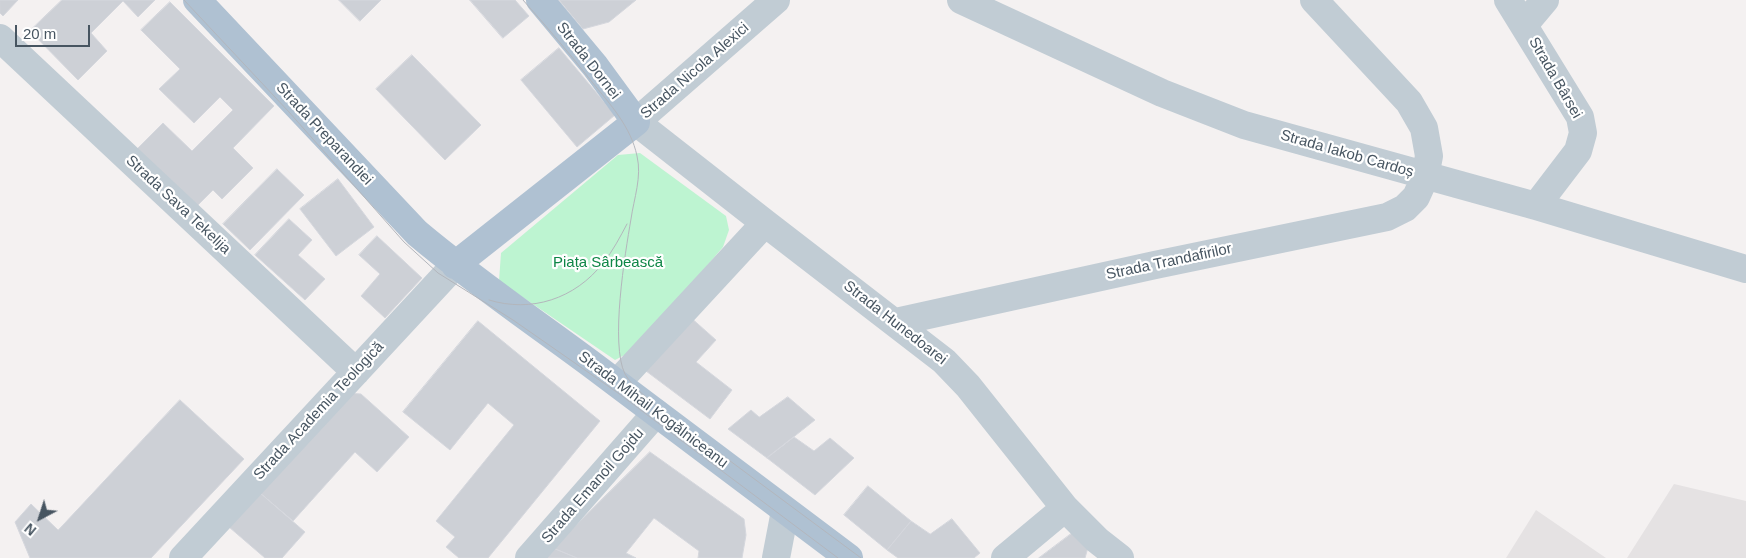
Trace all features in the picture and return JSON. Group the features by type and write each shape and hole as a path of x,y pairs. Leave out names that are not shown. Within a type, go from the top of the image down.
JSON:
{"main road":[{"name":"Strada Preparandiei","path":"197,0 417,233 455,265"},
{"name":"Strada Dornei","path":"540,0 594,66 636,122"},
{"path":"455,265 636,122"},
{"name":"Strada Mihail Kogălniceanu","path":"455,265 617,383 849,558"}],"street":[{"name":"Strada Nicola Alexici","path":"636,122 776,0"},
{"name":"Strada Iakob Cardoș","path":"961,0 1162,93 1244,125 1425,177 1536,206 1746,270"},
{"path":"1314,0 1409,102 1424,128 1429,156 1425,177"},
{"name":"Strada Bârsei","path":"1508,0 1580,117 1583,133 1578,151 1536,206"},
{"path":"1524,25 1545,0"},
{"name":"Strada Sava Tekelija","path":"0,38 356,372"},
{"name":"Strada Hunedoarei","path":"636,122 944,361 968,386 1065,508 1120,558"},
{"name":"Strada Trandafirilor","path":"896,322 1155,265 1388,217 1405,208 1416,196 1425,177"},
{"path":"617,383 765,223"},
{"name":"Strada Academia Teologică","path":"183,558 455,265"},
{"name":"Strada Emanoil Gojdu","path":"529,558 656,413"},
{"path":"1004,558 1065,508"},
{"path":"776,558 785,510"}],"shaded area":[{"path":"1674,484 1746,501 1746,558 1627,558"},
{"path":"1536,510 1606,558 1506,558"}],"green space":[{"name":"Piața Sârbească","path":"640,153 726,216 729,230 723,247 636,349 615,360 499,281 501,253 618,155"}],"building":[{"path":"0,0 18,0 3,16 0,13"},
{"path":"62,0 155,0 138,17 123,1 91,33 107,51 78,80 30,31"},
{"path":"339,0 381,0 360,21"},
{"path":"470,0 515,0 529,16 503,38"},
{"path":"559,0 636,0 609,22 583,29"},
{"path":"170,2 274,106 233,148 253,168 222,199 213,190 195,208 136,150 163,123 192,151 233,110 220,97 194,123 159,89 180,69 141,30"},
{"path":"559,48 615,115 577,147 521,80"},
{"path":"412,55 481,125 445,160 376,89"},
{"path":"277,169 304,195 250,250 223,224"},
{"path":"338,179 374,227 336,256 300,209"},
{"path":"289,219 312,240 298,255 325,279 305,300 255,255"},
{"path":"377,236 422,278 385,318 361,296 380,274 359,255"},
{"path":"689,316 716,340 696,362 732,390 710,419 646,371"},
{"path":"478,321 600,421 488,558 459,558 446,547 455,537 436,521 514,425 488,403 450,450 403,412"},
{"path":"346,393 361,394 409,437 377,472 355,452 293,521 259,492"},
{"path":"788,397 815,420 767,458 728,429 751,410 759,417"},
{"path":"180,400 244,459 151,558 30,558 15,522 31,504 58,530"},
{"path":"794,437 814,451 830,438 854,458 815,495 767,458"},
{"path":"650,452 744,519 746,535 742,558 698,558 699,551 654,518 626,553 636,558 577,558 553,548"},
{"path":"868,486 911,521 887,550 844,515"},
{"path":"259,492 305,532 282,558 265,558 229,527"},
{"path":"952,519 980,553 974,558 898,558 887,550 911,521 930,534"},
{"path":"1075,531 1089,544 1085,558 1039,558"},
{"path":"553,548 577,558 544,558"}],"tram line":[{"path":"184,0 289,112 404,242 438,273 513,320 618,393 838,558"},
{"path":"523,0 613,107 634,145 639,172 625,254 619,321 621,360 628,379 660,409 861,558"},
{"path":"489,300 521,305 551,300 566,294 579,286 603,263 627,224"}]}
